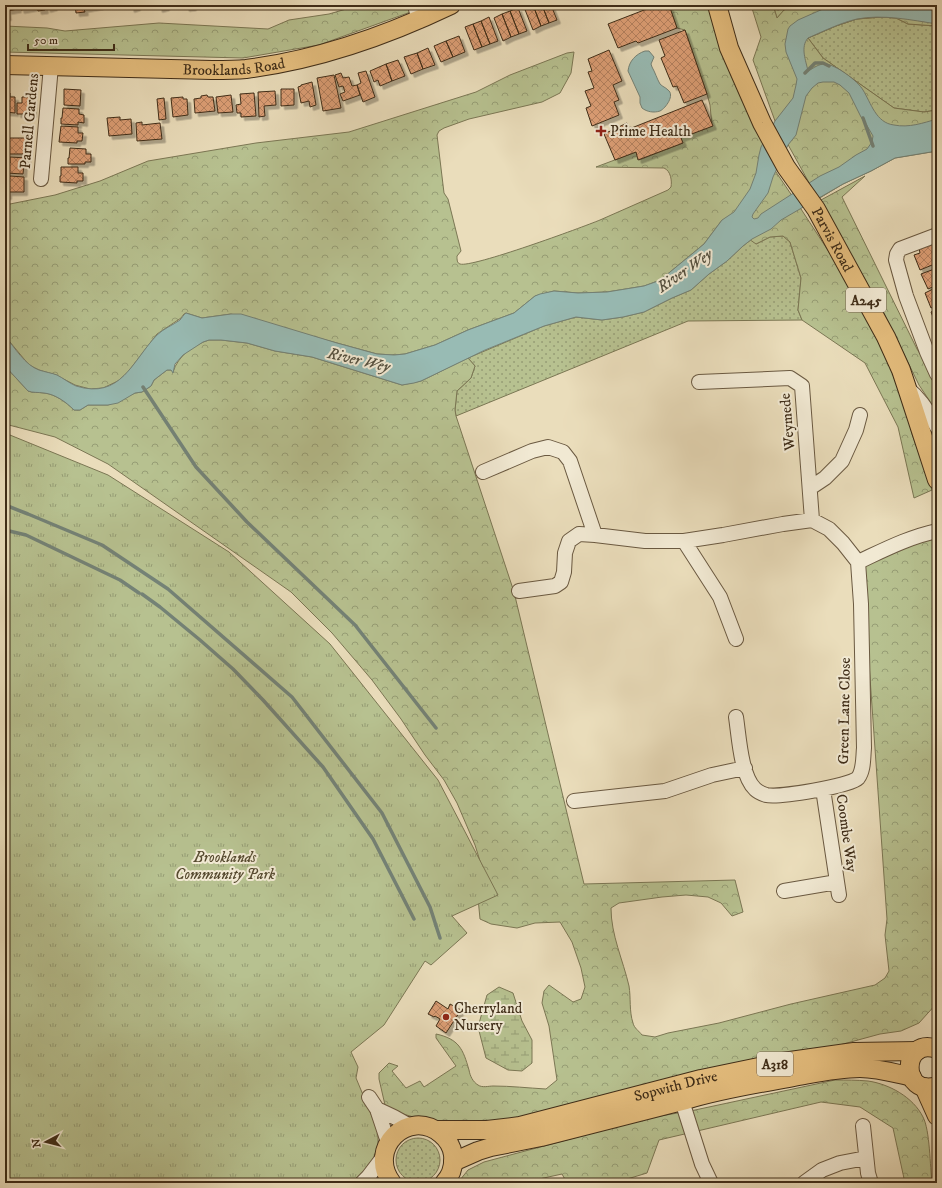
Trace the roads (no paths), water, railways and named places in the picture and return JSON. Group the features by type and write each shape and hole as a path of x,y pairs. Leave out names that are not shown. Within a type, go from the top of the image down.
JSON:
{"main road":[{"name":"Brooklands Road","path":"5,65 212,70 245,69 278,64 338,50 381,36 417,13 452,5"},
{"name":"Parvis Road","path":"717,5 728,48 762,123 786,167 816,209 886,337 901,370 937,480"},
{"name":"A245","path":"721,5 725,34"},
{"path":"937,1032 927,1049 913,1055 909,1066 924,1083 937,1116"},
{"name":"Sopwith Drive","path":"410,1126 419,1125 437,1130 487,1130 520,1126 701,1079 783,1062 854,1052 927,1049"},
{"name":"Sopwith Drive","path":"453,1162 491,1147 541,1137 706,1094 832,1070 861,1068 886,1070 924,1083"},
{"path":"392,1183 385,1171 386,1149 397,1132 410,1126"},
{"path":"437,1130 444,1136 453,1152 452,1168 446,1182"}],"street":[{"name":"Parnell Gardens","path":"41,179 51,66"},
{"path":"937,234 900,249 896,260 906,296 937,374"},
{"name":"Weymede","path":"699,382 790,378 802,386 812,520"},
{"path":"907,388 923,402 937,427"},
{"path":"810,488 825,478 842,461 856,430 860,415"},
{"path":"483,472 532,451 548,447 563,452 570,461 595,535"},
{"path":"519,591 555,586 561,582 564,572 565,553 569,541 579,534 645,541 684,540 812,520 829,529 843,543 858,562 902,542 925,533 937,531"},
{"path":"684,540 720,597 736,639"},
{"name":"Green Lane Close","path":"736,717 740,744 749,781 756,790 766,795 780,796 851,782 858,778 862,770 864,735 861,604 858,562"},
{"path":"574,801 665,791 712,775 745,768"},
{"name":"Coombe Way","path":"784,891 838,889 823,788"},
{"path":"362,1183 368,1177 386,1149 377,1109 369,1097"},
{"path":"682,1101 702,1164 711,1183"},
{"name":"Sopwith Drive","path":"377,1109 410,1126"},
{"path":"862,1126 868,1174 871,1183"},
{"path":"804,1183 822,1170 840,1163 866,1158"}],"water":[{"path":"832,5 915,5 937,9 937,24 887,17 857,19 838,25 808,38 804,46 804,50 808,71 818,65 825,64 846,74 860,86 875,112 883,121 900,126 937,119 937,151 895,158 843,184 781,220 771,229 752,239 691,290 644,312 602,320 576,317 544,326 485,350 421,381 402,385 312,357 275,351 247,343 209,340 203,342 183,355 175,364 173,373 171,370 167,370 154,380 151,386 142,392 135,393 118,403 108,405 88,405 80,410 74,410 64,401 52,395 28,391 5,366 5,336 20,356 34,368 57,375 76,386 91,389 104,388 115,383 124,376 157,335 180,320 186,313 202,318 241,314 377,354 405,354 435,345 468,330 514,313 535,296 540,294 554,291 578,293 607,292 644,286 658,281 704,244 722,220 734,212 750,189 756,173 761,147 775,121 793,98 797,79 786,52 785,44 788,29 798,20","holes":["834,82 849,93 861,117 873,136 872,142 867,149 839,167 820,176 761,214 758,218 754,219 752,217 753,214 768,193 773,177 788,145 796,135 806,96 818,83"]},
{"path":"645,51 649,51 654,57 651,64 652,67 660,84 670,92 671,95 667,104 658,112 648,111 642,108 640,97 628,71 634,58"}],"waterway":[{"name":"River Wey","path":"805,73 815,63 823,63 829,66"},
{"name":"River Wey","path":"863,118 873,146"},
{"path":"143,387 196,467 247,522 355,625 436,728"},
{"path":"5,505 102,545 168,589 292,697 382,813 430,907 440,938"},
{"path":"5,530 26,535 120,580 139,593"},
{"path":"142,594 160,607 233,669 323,767 373,839 414,919"}],"place":[{"name":"Prime Health","path":"601,131"},
{"name":"Cherryland Nursery","path":"446,1017"}],"park label":[{"name":"Brooklands Community Park","path":"225,866"}]}
